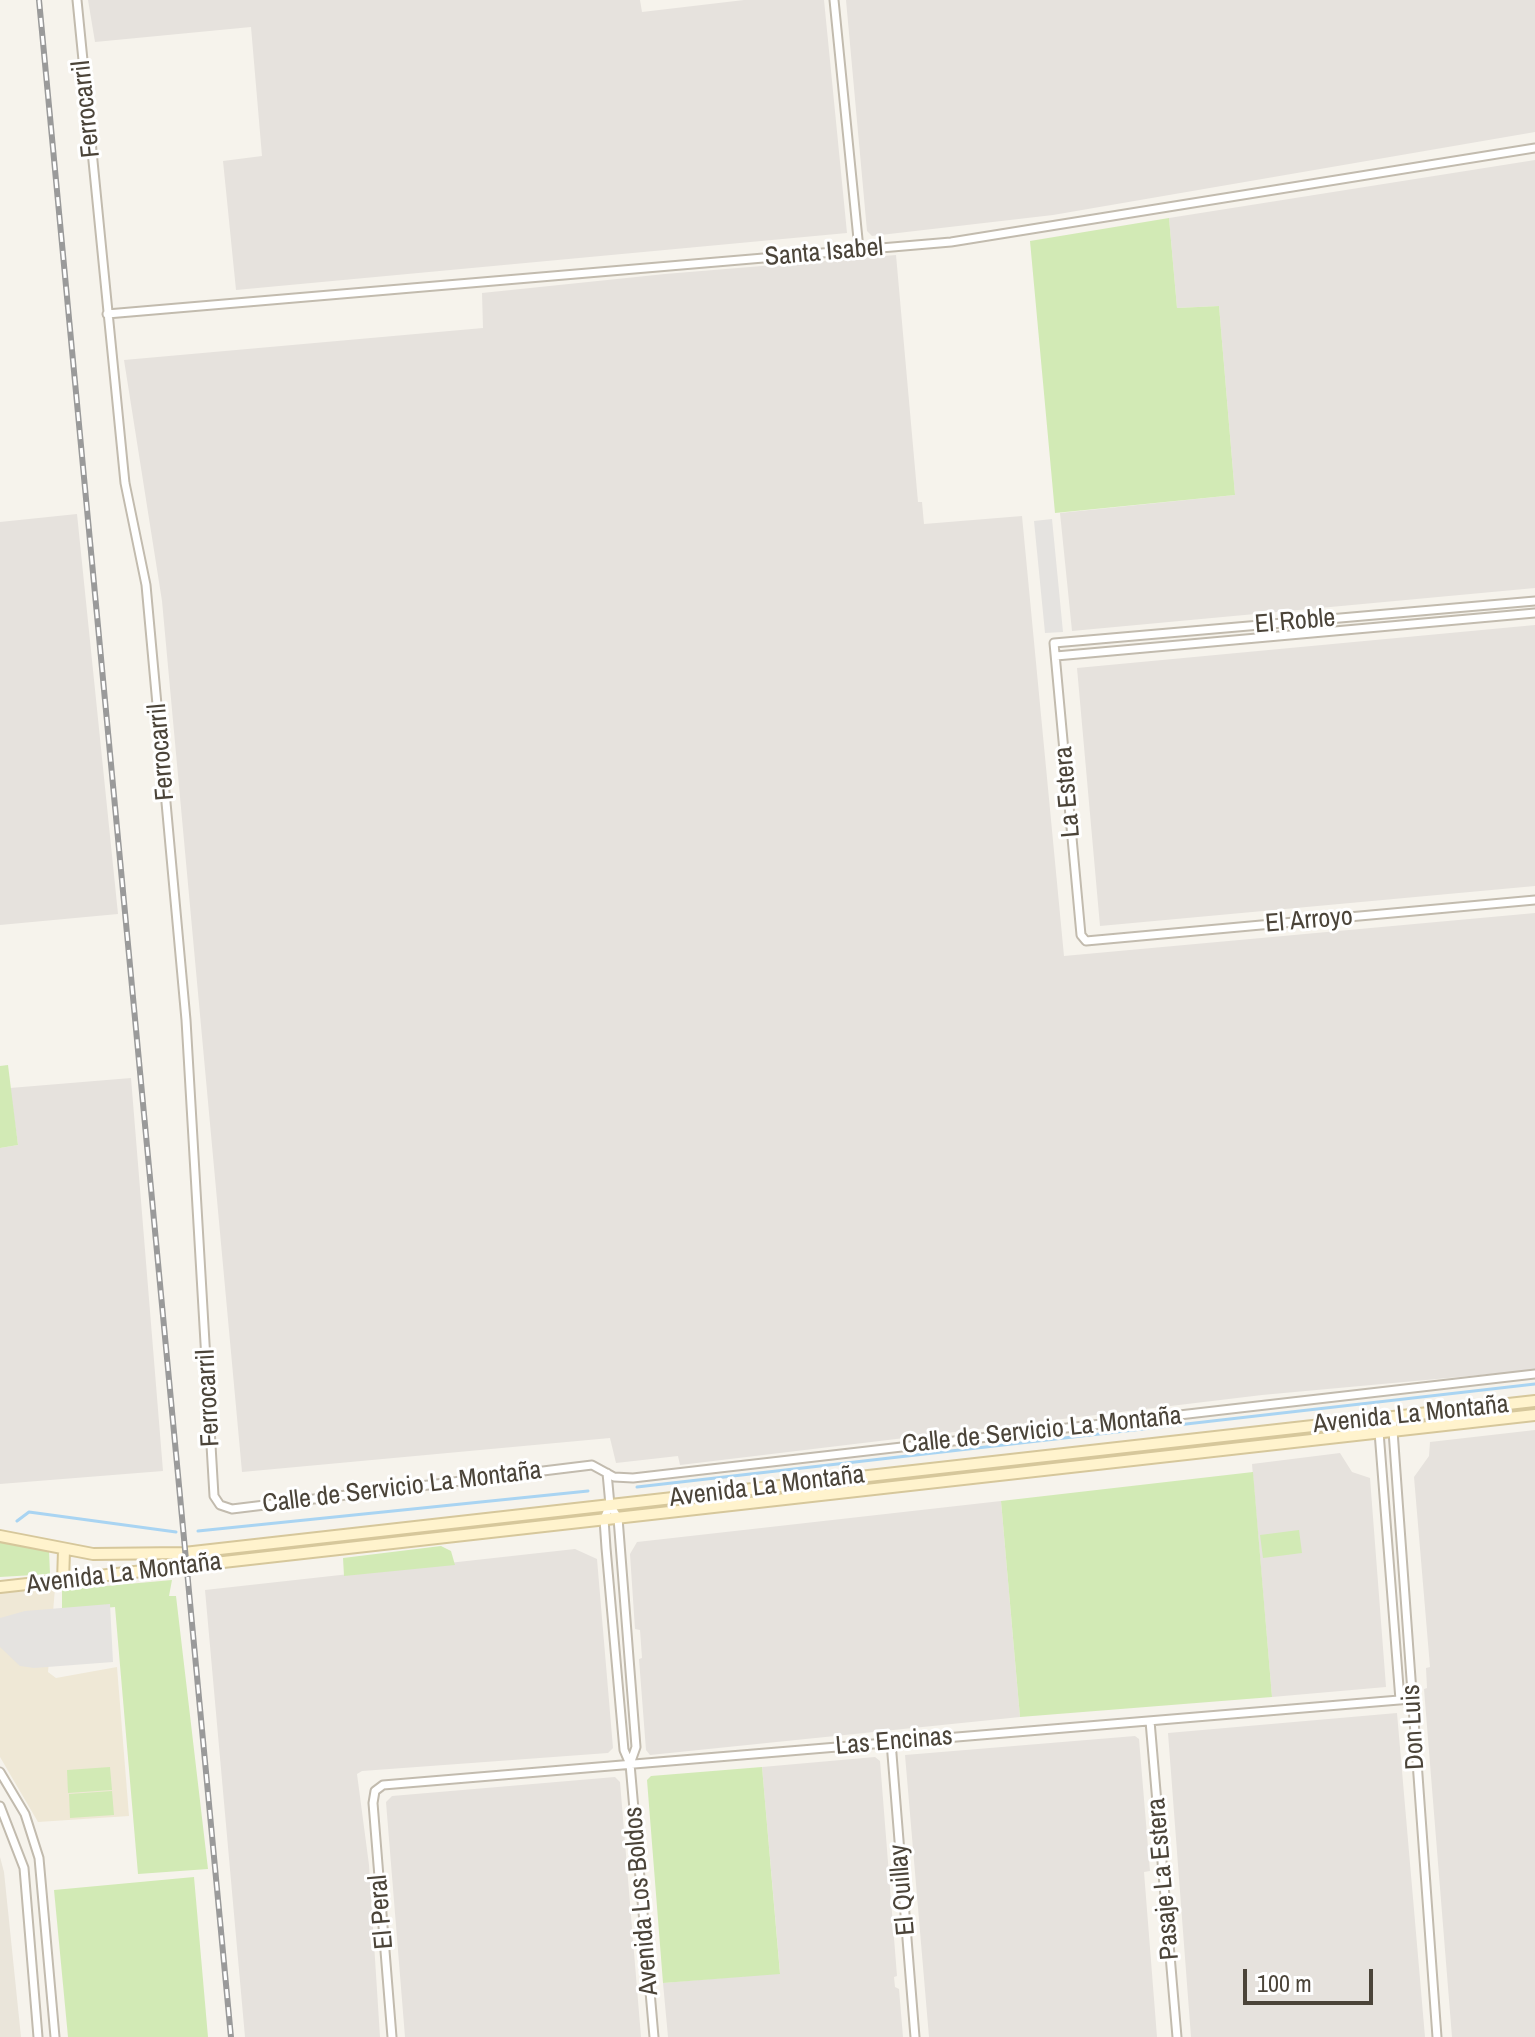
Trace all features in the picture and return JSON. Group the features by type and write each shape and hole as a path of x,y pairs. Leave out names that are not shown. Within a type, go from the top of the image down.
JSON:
{"main road":[{"name":"Avenida La Montaña","path":"0,1536 64,1550 122,1555 184,1553 1535,1401"},
{"path":"1464,1409 1466,1423"},
{"name":"Avenida La Montaña","path":"0,1587 1535,1415"},
{"path":"63,1582 64,1550"}],"street":[{"name":"Ferrocarril","path":"77,0 125,483 146,585 186,1020 214,1496 220,1505"},
{"path":"834,0 859,249"},
{"name":"Santa Isabel","path":"107,314 990,236 1535,148"},
{"name":"El Roble","path":"1054,643 1535,601"},
{"name":"El Roble","path":"1056,656 1535,613"},
{"name":"La Estera","path":"1054,643 1083,940"},
{"name":"El Arroyo","path":"1083,940 1535,900"},
{"name":"Calle de Servicio La Montaña","path":"220,1505 234,1509 592,1465 621,1479 633,1478 1535,1374"},
{"name":"Don Luis","path":"1392,1417 1437,2037"},
{"path":"1378,1419 1400,1700"},
{"name":"Avenida Los Boldos","path":"607,1473 610,1505 618,1518 636,1747 630,1764"},
{"name":"Avenida Los Boldos","path":"610,1505 604,1519 654,2037"},
{"name":"Las Encinas","path":"377,1789 386,1784 1411,1699"},
{"name":"Pasaje La Estera","path":"1150,1721 1177,2037"},
{"name":"El Quillay","path":"891,1742 915,2037"},
{"path":"0,1772 25,1814 39,1858 55,2037"},
{"name":"El Peral","path":"377,1789 373,1803 392,2037"},
{"path":"0,1806 24,1868 38,2037"}],"shaded area":[{"path":"88,0 640,0 642,12 744,0 824,0 847,233 236,290 223,161 262,156 251,27 95,42"},
{"path":"846,0 1535,0 1535,132 1053,215 872,236 867,231"},
{"path":"1535,160 1535,588 1072,631 1060,513 1235,495 1219,306 1177,308 1169,218"},
{"path":"896,255 918,502 922,502 924,524 1022,516 1064,956 1535,913 1535,1370 1262,1395 680,1465 678,1456 616,1463 610,1438 242,1472 162,601 124,360 483,328 482,293"},
{"path":"77,514 118,914 0,925 0,522"},
{"path":"1052,519 1063,632 1045,633 1034,521"},
{"path":"1535,625 1535,886 1100,926 1077,668"},
{"path":"131,1078 163,1471 0,1484 0,1148 18,1145 10,1088"},
{"path":"1535,1430 1535,2037 1452,2037 1424,1689 1427,1688 1426,1668 1430,1667 1414,1477 1429,1456 1430,1442"},
{"path":"1340,1453 1352,1472 1370,1478 1386,1687 1272,1697 1252,1464"},
{"path":"1001,1501 1020,1717 650,1755 646,1750 639,1659 642,1658 640,1630 635,1629 630,1554 637,1542"},
{"path":"575,1549 597,1559 613,1748 608,1753 362,1771 357,1774 369,1865 380,2037 245,2037 205,1590"},
{"path":"55,1588 48,1672 56,1678 117,1667 129,1816 38,1822 0,1757 0,1593"},
{"path":"110,1604 113,1662 34,1668 20,1666 0,1647 0,1618 25,1611"},
{"path":"1397,1713 1425,2037 1191,2037 1168,1733"},
{"path":"1135,1736 1139,1739 1150,1871 1144,1872 1157,2037 929,2037 905,1755"},
{"path":"875,1757 880,1761 897,1976 894,1977 895,1987 899,1989 903,2037 668,2037 663,1983 780,1973 762,1767"},
{"path":"615,1777 620,1782 641,2037 405,2037 386,1802 392,1796"},
{"path":"0,1857 4,1872 21,2037 0,2037"}],"green space":[{"path":"1169,218 1177,308 1219,306 1235,495 1055,513 1030,241"},
{"path":"8,1065 18,1145 0,1148 0,1066"},
{"path":"1253,1472 1272,1697 1020,1717 1001,1501"},
{"path":"1299,1530 1302,1553 1263,1558 1260,1535"},
{"path":"0,1538 49,1551 50,1574 0,1577"},
{"path":"441,1546 451,1551 455,1565 344,1576 343,1558"},
{"path":"172,1580 169,1596 176,1596 208,1869 138,1874 115,1607 62,1612 62,1590"},
{"path":"110,1767 112,1790 68,1793 67,1770"},
{"path":"762,1767 780,1974 663,1983 647,1780 651,1776"},
{"path":"112,1791 114,1815 70,1818 69,1794"},
{"path":"194,1877 208,2037 68,2037 54,1890"}],"waterway":[{"path":"637,1487 1535,1384"},
{"path":"198,1531 588,1491"},
{"path":"17,1521 29,1512 176,1532"}],"railway":[{"path":"39,0 231,2037"}]}
